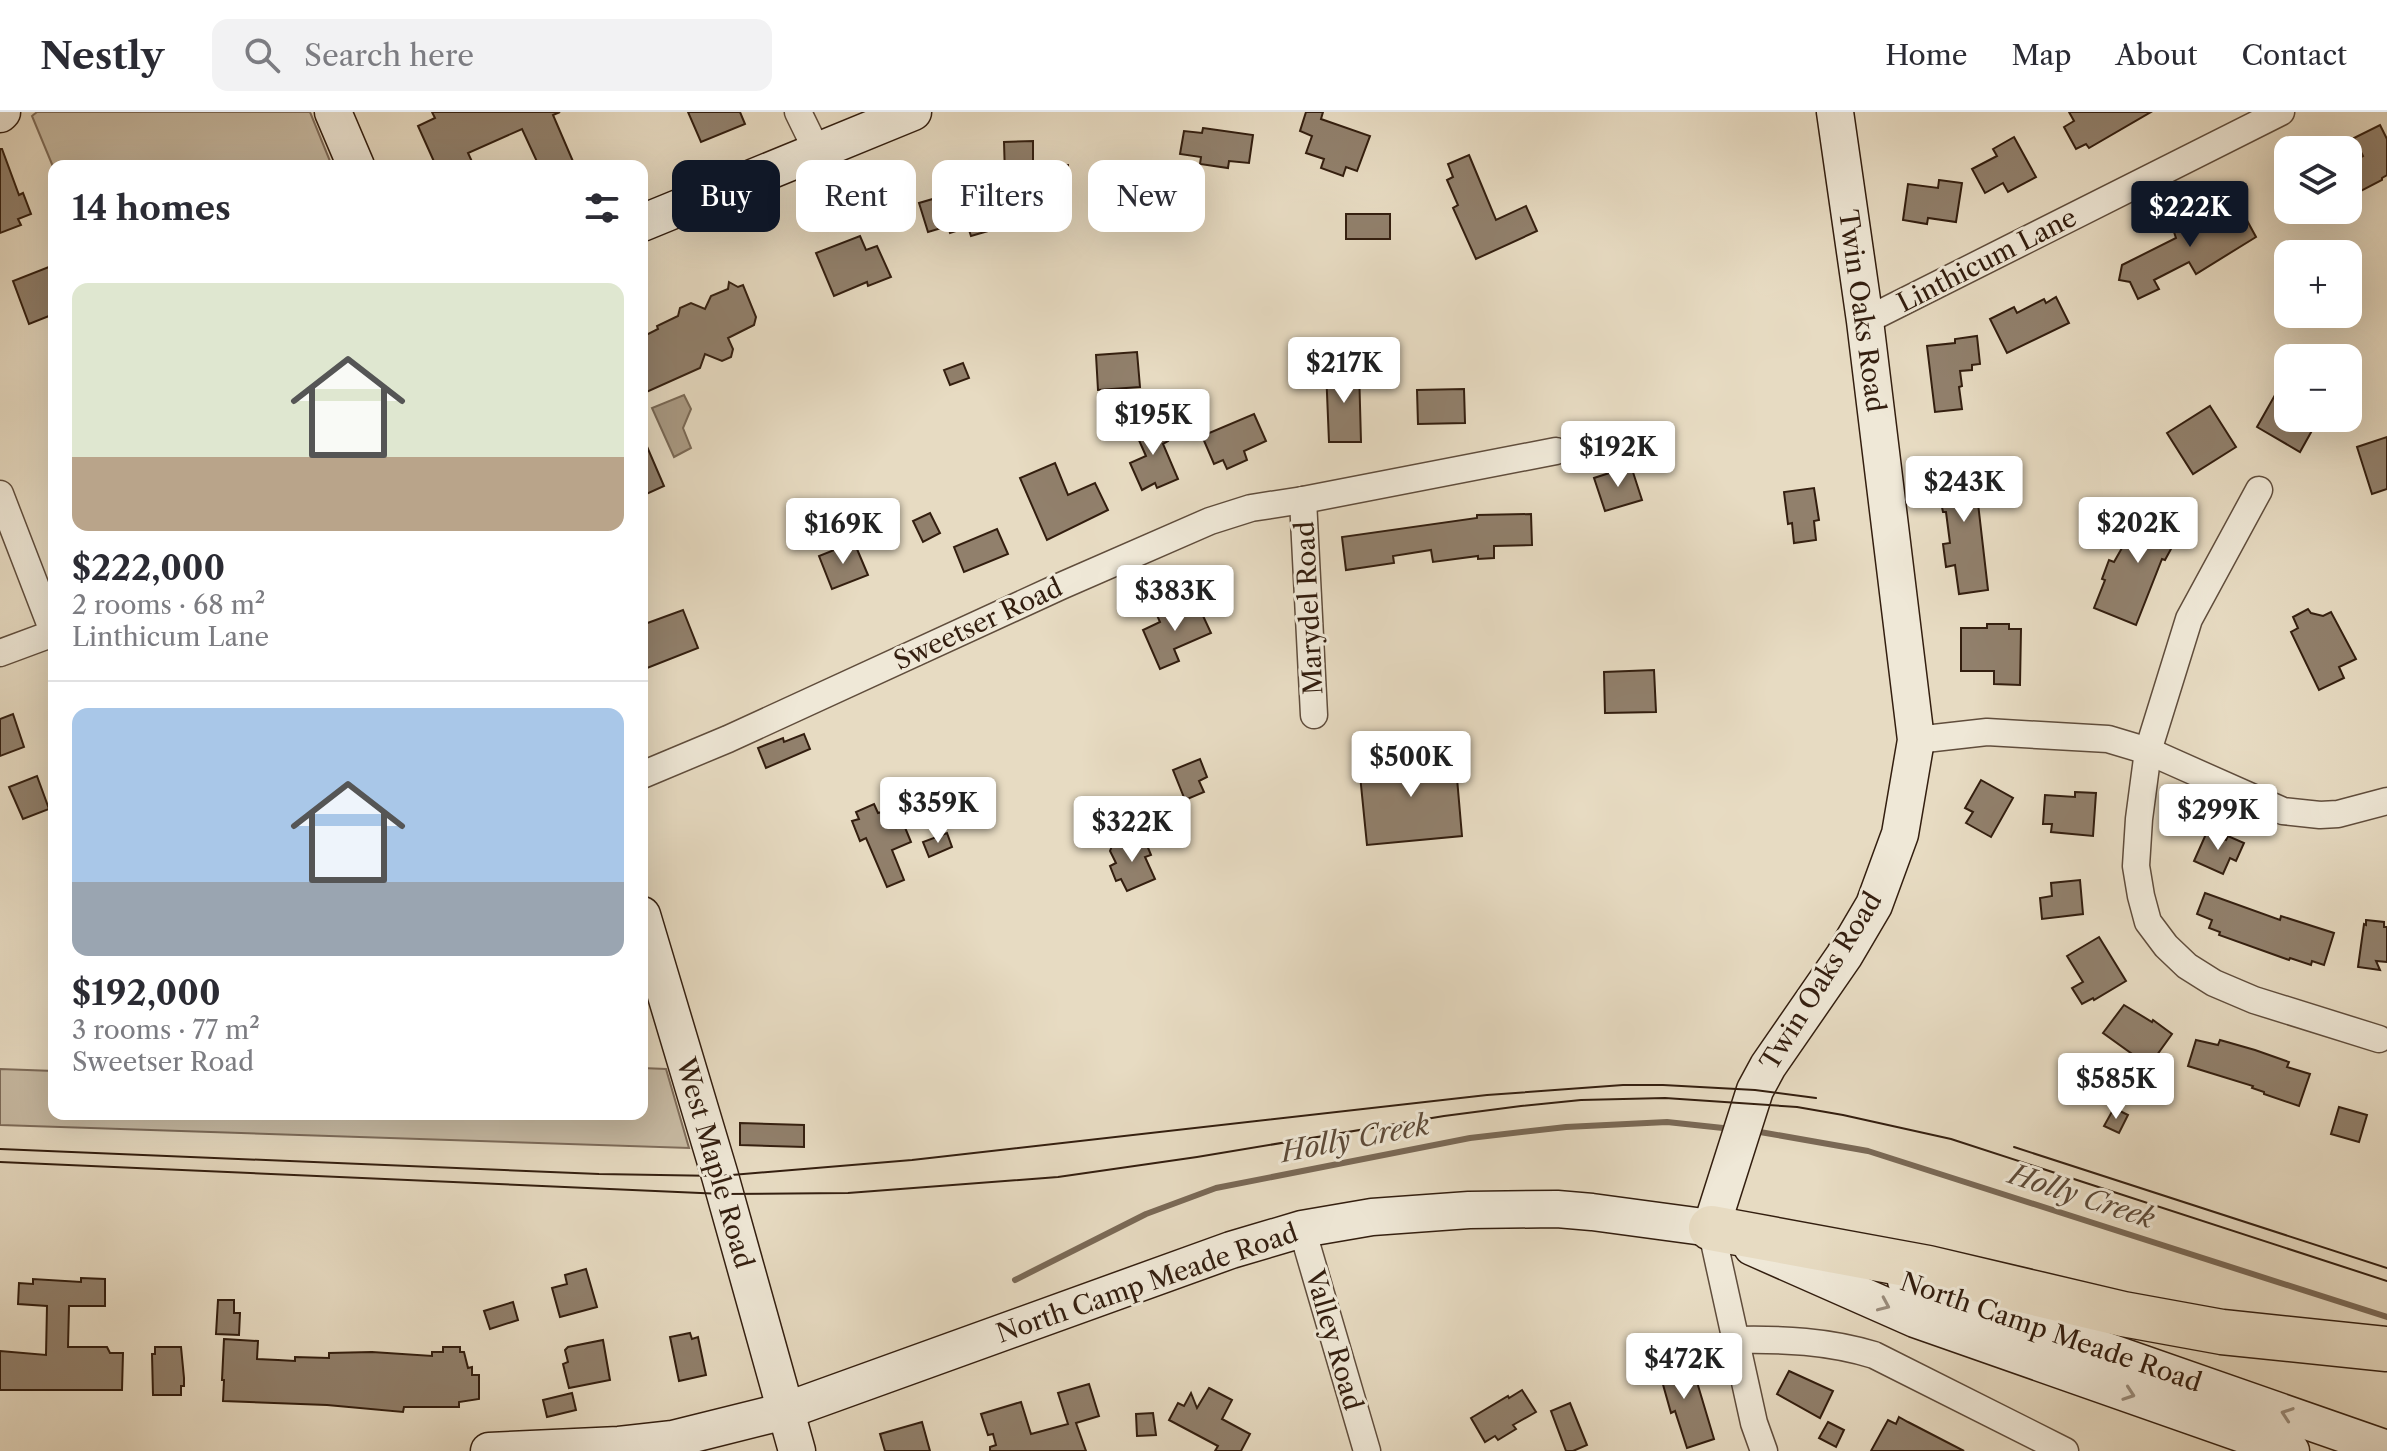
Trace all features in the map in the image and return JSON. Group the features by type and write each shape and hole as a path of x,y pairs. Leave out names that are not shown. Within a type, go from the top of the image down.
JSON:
{"highway":[{"path":"1711,1228 1928,1268 2123,1314 2222,1332 2387,1349"}],"main road":[{"path":"333,112 353,160"},
{"path":"648,221 913,112"},
{"name":"Twin Oaks Road","path":"1711,1228 1755,1090 1874,905 1900,834 1916,740 1865,321 1835,112"},
{"name":"West Maple Road","path":"648,935 797,1451"},
{"name":"North Camp Meade Road","path":"489,1451 619,1445 673,1439 785,1411 1231,1250 1302,1229 1372,1217 1469,1210 1557,1209 1711,1228 1918,1285 2387,1449"},
{"name":"North Camp Meade Road","path":"1711,1228 1915,1319 2291,1451"}],"street":[{"path":"798,112 817,151"},
{"name":"Linthicum Lane","path":"1865,321 2281,112"},
{"name":"Sweetser Road","path":"648,772 1210,521 1251,508 1556,451"},
{"path":"2259,490 2189,619 2148,751 2136,866 2141,896 2148,922 2166,946 2187,966 2214,983 2254,1000 2379,1039"},
{"path":"0,494 48,618"},
{"name":"Marydel Road","path":"1303,500 1314,715"},
{"path":"0,653 48,636"},
{"path":"1916,740 1987,732 2108,739 2148,751 2283,811 2338,814 2387,801"},
{"path":"1711,1228 1754,1423 1764,1451"},
{"name":"Valley Road","path":"1302,1229 1367,1451"},
{"path":"1735,1340 1782,1339 1821,1343 1847,1346 1874,1355 2065,1451"}],"shaded area":[{"path":"37,112 310,112 330,160 50,160 32,116"},
{"path":"684,395 691,409 683,428 691,448 674,457 652,408"},
{"path":"648,1068 666,1069 689,1148 0,1125 0,1069 48,1071 48,1120 648,1120"}],"building":[{"path":"432,112 560,112 553,115 572,160 536,160 522,129 468,153 471,160 433,160 418,126 435,118"},
{"path":"688,112 740,112 745,124 701,142"},
{"path":"1306,112 1323,112 1321,119 1370,136 1357,171 1346,167 1343,176 1321,168 1324,159 1306,153 1312,136 1300,131"},
{"path":"2069,112 2151,112 2089,148 2086,144 2076,149 2064,127 2074,121"},
{"path":"2380,125 2387,139 2387,175 2362,190 2362,136 2358,136"},
{"path":"1203,128 1253,135 1249,163 1229,161 1228,168 1205,165 1201,157 1180,154 1184,131 1202,133"},
{"path":"2014,137 2036,177 2008,192 2003,183 1985,193 1972,169 1997,156 1993,149"},
{"path":"1033,141 1033,160 1005,160 1004,142"},
{"path":"0,149 19,195 23,193 31,214 18,219 21,225 0,233"},
{"path":"1469,155 1496,220 1526,206 1537,231 1476,259 1453,208 1458,205 1447,180 1453,177 1448,164"},
{"path":"1939,180 1962,183 1956,222 1928,218 1927,224 1903,220 1908,184 1938,188"},
{"path":"932,199 932,231 928,232 919,203"},
{"path":"2238,204 2256,237 2196,274 2189,262 2154,280 2159,289 2138,299 2130,282 2119,280 2122,265 2176,238 2174,232 2184,225"},
{"path":"1346,214 1390,214 1390,239 1346,239"},
{"path":"860,236 866,250 877,246 891,277 868,286 867,282 834,296 816,253"},
{"path":"48,267 48,316 29,324 13,281"},
{"path":"729,282 738,287 743,285 756,317 754,325 728,338 733,349 731,357 722,361 705,354 700,368 648,391 648,334 678,316 680,308 691,303 705,309 711,296 728,289"},
{"path":"2056,297 2069,323 2007,353 1990,319 2014,307 2017,313 2044,299 2046,303"},
{"path":"1977,336 1980,364 1972,365 1972,370 1960,371 1962,409 1935,412 1927,346 1955,343 1955,339"},
{"path":"1137,352 1140,387 1098,390 1096,355"},
{"path":"963,363 969,378 950,385 944,370"},
{"path":"1326,369 1359,369 1361,442 1329,442"},
{"path":"1464,389 1465,423 1418,424 1417,390"},
{"path":"2274,397 2274,432 2311,432 2300,452 2257,427"},
{"path":"2210,406 2236,447 2193,474 2167,433"},
{"path":"1254,414 1266,441 1244,451 1247,460 1227,469 1223,460 1214,464 1202,436"},
{"path":"1158,418 1168,441 1163,444 1178,479 1157,488 1155,483 1142,490 1130,463 1146,456 1134,429"},
{"path":"2387,437 2387,489 2372,494 2357,447"},
{"path":"648,449 664,486 648,493"},
{"path":"1055,463 1068,495 1095,483 1108,510 1047,540 1020,478"},
{"path":"1988,463 1991,484 1976,486 1988,590 1959,594 1955,565 1946,567 1943,544 1950,543 1946,512 1943,512 1934,470"},
{"path":"1631,466 1642,500 1605,511 1594,478"},
{"path":"1814,488 1819,520 1814,521 1816,540 1794,543 1784,492"},
{"path":"2147,504 2184,525 2165,560 2162,559 2136,625 2094,608 2109,560 2114,562"},
{"path":"930,513 940,533 923,542 913,521"},
{"path":"1531,514 1532,545 1494,546 1494,558 1478,559 1478,556 1433,562 1431,550 1393,556 1394,563 1346,570 1342,537 1477,518 1477,515"},
{"path":"997,529 1008,554 964,572 954,547"},
{"path":"854,542 868,575 832,589 819,556"},
{"path":"1176,604 1180,613 1198,605 1211,633 1174,649 1179,661 1160,669 1143,630 1160,622 1156,613"},
{"path":"2308,609 2323,616 2331,612 2356,659 2339,667 2344,678 2319,690 2291,632 2298,628 2293,617"},
{"path":"683,610 698,648 648,668 648,623"},
{"path":"1987,624 2009,624 2009,629 2021,629 2020,685 1994,684 1994,671 1961,671 1961,628 1987,628"},
{"path":"1654,670 1656,712 1605,713 1604,672"},
{"path":"13,714 24,747 0,756 0,719"},
{"path":"804,734 810,749 766,768 758,748"},
{"path":"1414,745 1416,759 1455,755 1462,836 1367,845 1359,765 1396,762 1395,747"},
{"path":"1200,759 1207,777 1199,781 1204,792 1185,800 1173,770"},
{"path":"37,776 48,809 23,819 9,787"},
{"path":"1981,780 2013,798 1991,837 1966,823 1973,812 1965,808"},
{"path":"2075,792 2096,793 2093,836 2051,832 2052,824 2043,824 2045,795 2075,797"},
{"path":"874,804 878,813 897,808 911,842 892,850 904,880 887,887 866,838 860,841 852,821 859,819 856,812"},
{"path":"947,833 952,847 929,857 923,842"},
{"path":"2206,834 2226,840 2228,836 2244,843 2236,861 2230,858 2223,874 2194,861"},
{"path":"1144,838 1151,855 1145,857 1155,879 1127,891 1121,879 1116,881 1110,866 1116,863 1110,851 1114,841 1128,845"},
{"path":"2080,880 2083,914 2042,919 2040,898 2052,896 2051,883"},
{"path":"2205,893 2280,920 2281,916 2334,933 2324,965 2289,960 2219,935 2220,932 2209,928 2212,920 2197,914"},
{"path":"2366,920 2384,922 2384,927 2387,927 2387,962 2376,961 2380,970 2358,967"},
{"path":"2099,937 2126,981 2082,1004 2072,988 2083,982 2067,956"},
{"path":"2124,1005 2172,1034 2149,1066 2103,1033"},
{"path":"2196,1040 2218,1045 2220,1040 2255,1050 2289,1062 2287,1067 2310,1074 2299,1106 2264,1094 2253,1086 2188,1066"},
{"path":"2339,1107 2367,1115 2359,1142 2331,1134"},
{"path":"2114,1108 2128,1115 2119,1133 2104,1126"},
{"path":"740,1123 804,1125 804,1147 740,1145"},
{"path":"586,1269 597,1307 560,1317 552,1288 567,1284 565,1275"},
{"path":"81,1278 105,1279 105,1306 69,1306 68,1347 107,1347 110,1353 123,1353 122,1390 0,1390 0,1351 46,1355 47,1306 18,1304 19,1283 33,1284 33,1279 81,1282"},
{"path":"218,1300 234,1300 234,1313 240,1313 239,1335 216,1334"},
{"path":"513,1302 518,1320 490,1329 484,1311"},
{"path":"690,1333 692,1339 698,1337 706,1375 679,1381 670,1337"},
{"path":"224,1339 258,1341 257,1359 295,1361 295,1357 329,1358 329,1353 432,1356 432,1352 443,1352 443,1347 460,1347 468,1368 472,1367 472,1375 479,1375 479,1399 459,1402 459,1407 404,1407 403,1412 223,1401"},
{"path":"603,1340 610,1380 569,1388 563,1364 568,1362 565,1350"},
{"path":"1665,1345 1677,1378 1694,1372 1714,1439 1687,1448 1675,1411 1671,1413 1653,1349"},
{"path":"155,1347 181,1347 184,1386 181,1386 181,1395 153,1395 152,1354 155,1354"},
{"path":"1789,1371 1833,1391 1820,1418 1777,1394"},
{"path":"1089,1384 1099,1416 1076,1423 1086,1451 990,1451 990,1447 996,1445 993,1434 988,1435 981,1414 1021,1402 1031,1434 1068,1424 1058,1393"},
{"path":"1209,1388 1232,1400 1222,1419 1250,1434 1241,1451 1215,1451 1218,1446 1169,1420 1178,1403 1184,1406 1191,1393 1197,1408"},
{"path":"1522,1390 1536,1412 1513,1425 1516,1429 1498,1440 1495,1436 1485,1442 1471,1418"},
{"path":"572,1393 576,1410 547,1417 543,1400"},
{"path":"1570,1403 1587,1445 1566,1451 1551,1411"},
{"path":"1153,1413 1156,1435 1137,1436 1136,1414"},
{"path":"1899,1417 1964,1451 1871,1451 1888,1420 1896,1424"},
{"path":"922,1422 930,1451 885,1451 880,1434"},
{"path":"1828,1422 1844,1430 1836,1447 1819,1438"}],"waterway":[{"name":"Holly Creek","path":"1015,1280 1146,1214 1216,1188 1470,1138 1566,1127 1667,1122 1723,1128"},
{"name":"Holly Creek","path":"1760,1132 1868,1151 2387,1317"}],"tram line":[{"path":"0,1149 599,1174 720,1176 912,1160 1487,1095 1623,1085 1755,1090 1816,1098"},
{"path":"0,1162 723,1194 848,1193 1058,1177 1521,1106 1581,1100 1665,1098 1797,1107 1951,1139 2387,1281"},
{"path":"2014,1147 2387,1268"}]}
